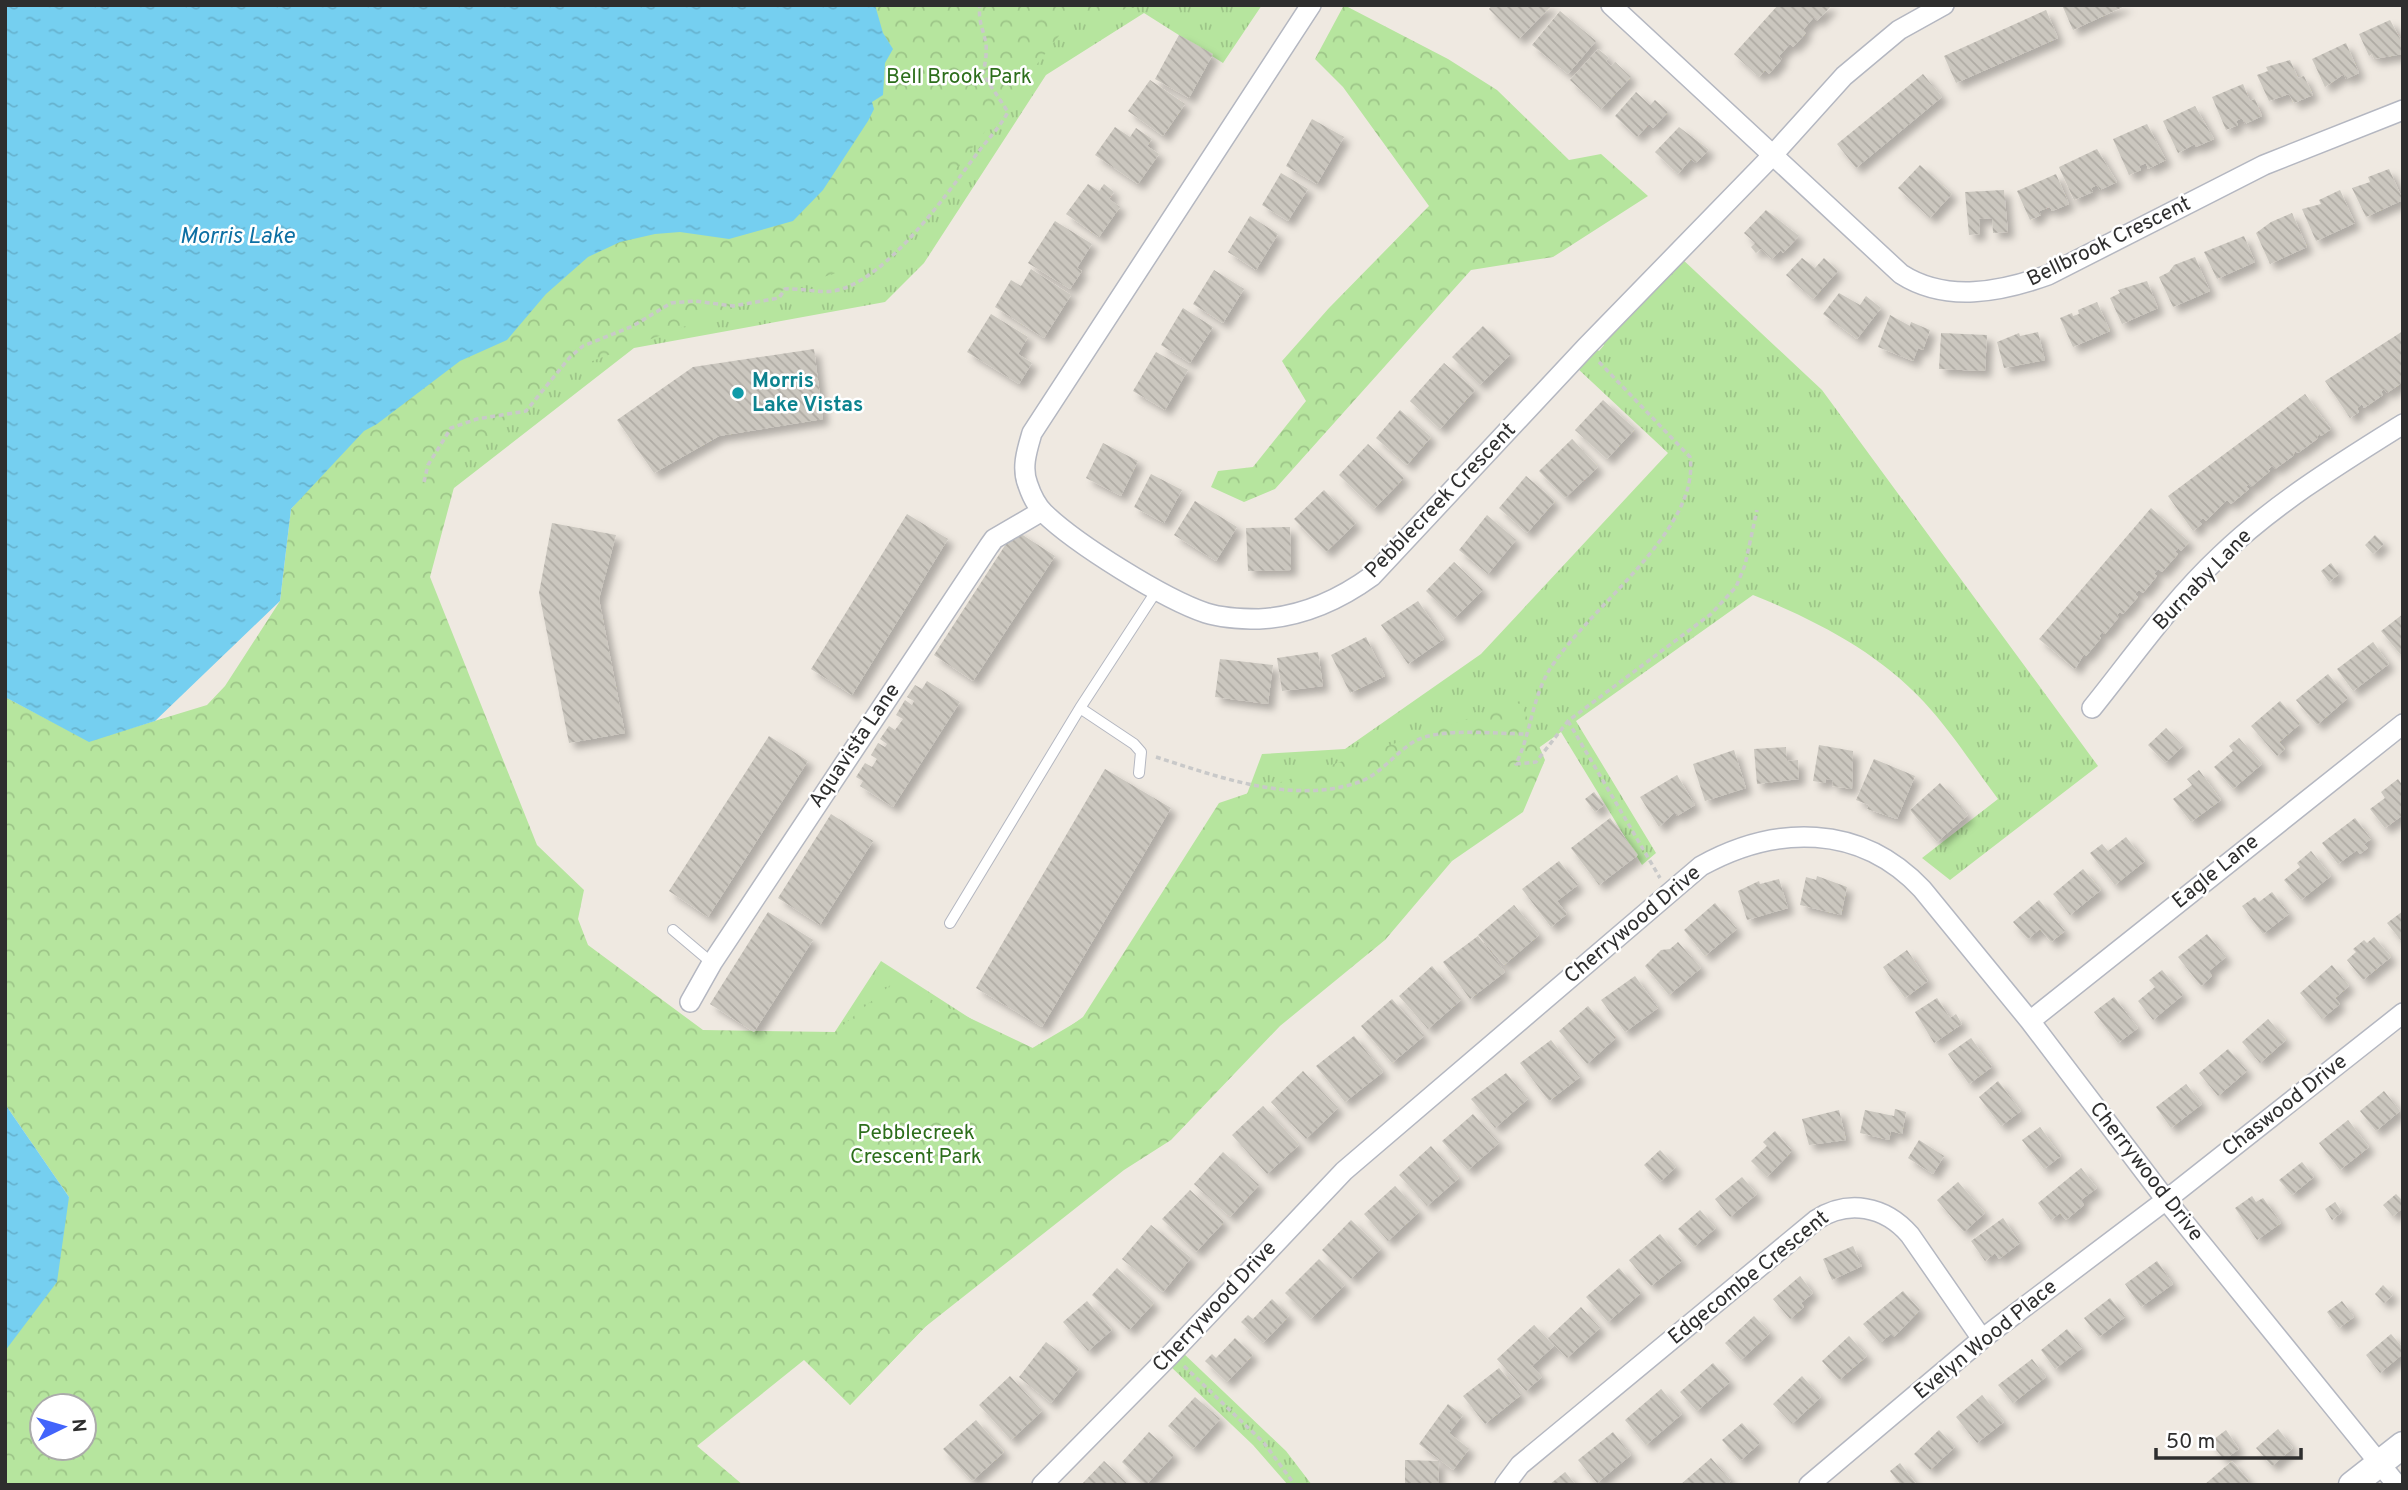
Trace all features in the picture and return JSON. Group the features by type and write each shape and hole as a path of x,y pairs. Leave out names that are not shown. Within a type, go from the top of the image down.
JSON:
{"street":[{"name":"Pebblecreek Crescent","path":"1311,5 1032,433 1025,459 1025,474 1042,511 1068,532 1157,590 1209,614 1259,619 1329,603 1351,591 1391,559 1586,347 1771,157 1844,76 1899,30 1944,5"},
{"name":"Bellbrook Crescent","path":"1611,5 1771,157 1912,281 1956,292 1985,292 2015,287 2048,275 2264,165 2403,110"},
{"name":"Burnaby Lane","path":"2092,708 2161,621 2219,556 2268,515 2326,473 2403,424"},
{"name":"Aquavista Lane","path":"690,1002 712,963 994,539 1042,511"},
{"name":"Eagle Lane","path":"2029,1021 2403,724"},
{"name":"Cherrywood Drive","path":"1042,1485 1171,1354 1344,1171 1701,866 1730,850 1759,841 1823,838 1882,857 1907,873 2029,1021 2166,1200 2397,1485"},
{"name":"Chaswood Drive","path":"2166,1200 2403,1013"},
{"name":"Evelyn Wood Place","path":"1809,1485 1982,1339 2166,1200"},
{"name":"Edgecombe Crescent","path":"1505,1485 1516,1469 1805,1228 1838,1209 1863,1207 1877,1211 1905,1230 1982,1339"},
{"path":"2352,1485 2403,1446"}],"lane":[{"path":"950,923 1080,708 1157,590"},
{"path":"1080,708 1124,736 1140,752 1139,773"},
{"path":"673,930 712,963"}],"path":[{"path":"424,482 428,465 451,428 477,419 526,411 569,357 583,346 633,326 671,303 695,301 748,304 779,298 785,289 832,291 865,277 912,238 974,157 996,133 1008,112 983,74 986,55 985,39 979,27 980,5"},
{"path":"1586,347 1690,457 1692,473 1680,510 1634,572 1564,648 1546,676 1516,764 1536,762 1568,721 1711,614 1736,587 1745,565 1757,510"},
{"path":"1568,721 1670,895"},
{"path":"1140,752 1231,781 1280,788 1324,790 1361,782 1416,741 1436,734 1526,734"},
{"path":"1171,1354 1264,1443 1295,1485"}],"green space":[{"path":"847,5 1149,5 1072,19 917,219 860,265 763,297 571,369 460,465 430,577 537,845 584,890 578,919 588,945 703,1030 835,1032 894,982 1037,1050 1083,1017 1219,803 1520,701 1545,760 1523,812 1452,861 1385,940 1280,1026 1171,1140 1124,1170 925,1327 850,1405 804,1360 697,1446 743,1485 5,1485 5,1351 69,1197 5,1104 5,697 89,741 207,705 225,686 280,601 291,509 359,429"},
{"name":"Bell Brook Park","path":"875,5 1262,5 1223,63 1144,13 1046,75 924,263 885,302 634,348 409,523 377,424"},
{"path":"1344,5 1448,59 1497,90 1569,160 1601,154 1648,196 1553,257 1471,270 1275,489 1244,502 1211,487 1218,471 1253,467 1306,401 1282,361 1329,308 1429,206 1343,87 1315,59"},
{"name":"Pebblecreek Crescent Park","path":"1680,257 1822,390 2098,766 1950,880 1922,858 1998,799 1934,713 1887,668 1822,627 1753,595 1576,721 1656,853 1642,865 1561,732 1523,759 925,1327 850,1405 738,1181 881,961 1024,1053 1149,979 1217,874 1262,754 1345,749 1481,654 1668,453 1577,368 1595,348 1599,351 1604,345 1601,342"},
{"path":"1182,1352 1286,1451 1312,1485 1288,1485 1253,1445 1169,1365"}],"water":[{"name":"Morris Lake","path":"5,5 875,5 883,33 893,49 885,63 883,95 872,102 874,109 868,121 823,190 793,221 729,239 680,232 655,234 620,242 588,257 546,294 507,340 460,361 364,431 291,509 280,601 155,721 89,742 5,697"},
{"path":"5,1104 69,1197 57,1282 5,1351"}],"building":[{"path":"1492,5 1552,5 1519,39 1489,9"},
{"path":"1778,5 1832,5 1817,21 1814,17 1803,30 1806,33 1793,47 1790,44 1779,56 1782,59 1769,74 1765,70 1759,77 1734,54"},
{"path":"2062,5 2127,5 2073,30"},
{"path":"2046,10 2058,38 1956,83 1944,56"},
{"path":"1560,11 1596,41 1568,74 1532,45"},
{"path":"2390,20 2403,44 2403,54 2374,59 2372,54 2369,56 2359,34"},
{"path":"1179,35 1213,54 1189,98 1155,79"},
{"path":"2346,43 2359,73 2346,79 2344,74 2325,87 2312,59"},
{"path":"1598,49 1609,58 1606,61 1611,66 1615,62 1631,77 1601,109 1570,80"},
{"path":"2290,60 2298,78 2304,76 2313,95 2294,103 2289,94 2269,101 2257,75 2268,71 2266,67"},
{"path":"1923,74 1942,97 1856,168 1837,144"},
{"path":"1150,80 1185,104 1163,136 1128,111"},
{"path":"2243,84 2250,101 2255,99 2262,116 2245,124 2242,118 2236,121 2238,125 2226,130 2212,97"},
{"path":"1636,92 1650,105 1655,100 1668,112 1653,128 1649,124 1637,137 1615,116"},
{"path":"2195,106 2214,139 2196,147 2195,144 2178,153 2163,121"},
{"path":"1312,119 1344,137 1317,184 1286,166"},
{"path":"2147,124 2166,160 2148,169 2146,163 2139,166 2141,170 2129,175 2113,139"},
{"path":"1115,127 1130,137 1136,128 1152,139 1147,146 1159,154 1138,184 1095,155"},
{"path":"1679,127 1709,150 1696,163 1691,159 1678,174 1655,152"},
{"path":"2097,149 2117,182 2100,190 2097,185 2091,188 2093,192 2074,200 2059,167"},
{"path":"1920,165 1952,194 1930,218 1898,188"},
{"path":"2389,169 2403,200 2366,217 2352,188 2370,182 2368,177"},
{"path":"1281,173 1308,189 1288,221 1262,205"},
{"path":"2056,174 2069,204 2052,211 2050,207 2039,211 2041,215 2030,220 2017,191"},
{"path":"1088,184 1099,191 1104,184 1114,192 1109,199 1120,207 1099,237 1066,214"},
{"path":"2004,190 2008,232 1993,233 1992,218 1979,219 1980,234 1969,235 1965,192"},
{"path":"2340,190 2355,223 2316,241 2302,209 2321,204 2319,200"},
{"path":"1766,210 1799,236 1783,253 1781,250 1772,259 1761,249 1756,253 1751,247 1755,243 1744,233"},
{"path":"2292,213 2307,247 2270,264 2256,233 2271,222"},
{"path":"1250,216 1278,234 1256,270 1228,252"},
{"path":"1055,221 1092,244 1077,268 1082,271 1070,289 1028,263"},
{"path":"2244,236 2255,262 2217,279 2204,252"},
{"path":"2195,257 2210,291 2173,307 2159,277 2169,272 2174,265"},
{"path":"1802,258 1815,268 1824,258 1838,271 1813,299 1786,275"},
{"path":"1031,269 1071,295 1044,338 995,307 1011,280 1021,286"},
{"path":"1214,270 1244,289 1223,323 1193,304"},
{"path":"2147,281 2158,308 2122,324 2110,298 2120,293 2118,290"},
{"path":"1839,293 1860,305 1866,296 1881,308 1857,339 1823,314"},
{"path":"2097,302 2110,331 2073,347 2060,318 2072,313 2073,316 2079,314 2078,310"},
{"path":"1183,308 1213,327 1190,363 1161,345"},
{"path":"991,314 1028,337 1018,354 1032,363 1019,384 967,352"},
{"path":"1890,315 1910,326 1911,322 1930,330 1923,350 1918,348 1913,361 1878,347"},
{"path":"1483,326 1511,354 1480,385 1452,357"},
{"path":"2403,331 2403,382 2387,393 2384,389 2381,392 2383,395 2364,408 2362,404 2357,408 2359,412 2350,418 2325,381"},
{"path":"2038,332 2045,360 2004,368 1997,342 2019,333 2020,336"},
{"path":"1941,333 1987,335 1985,371 1939,369"},
{"name":"Morris Lake Vistas","path":"814,349 823,419 719,436 654,473 617,420 693,367"},
{"path":"1156,352 1188,370 1165,410 1133,391"},
{"path":"1444,363 1475,390 1440,429 1410,401"},
{"path":"2305,394 2331,429 2321,436 2319,433 2317,439 2298,453 2295,451 2293,456 2275,469 2272,466 2268,470 2270,471 2251,487 2249,484 2246,487 2249,489 2231,504 2227,500 2206,521 2203,518 2199,521 2202,524 2193,531 2168,496"},
{"path":"1603,400 1635,429 1607,459 1575,430"},
{"path":"1400,410 1431,437 1407,465 1376,438"},
{"path":"1572,439 1598,467 1565,498 1539,471"},
{"path":"1103,443 1138,461 1121,496 1086,478"},
{"path":"1368,444 1404,478 1374,509 1339,475"},
{"path":"1151,474 1182,490 1164,523 1134,507"},
{"path":"1526,476 1555,501 1527,533 1499,508"},
{"path":"1324,490 1356,523 1326,552 1294,519"},
{"path":"1195,501 1237,527 1216,561 1174,535"},
{"path":"2151,508 2189,542 2181,551 2178,548 2175,552 2178,554 2162,572 2158,569 2154,574 2157,576 2143,593 2139,590 2135,594 2138,597 2123,614 2120,612 2117,615 2119,617 2105,634 2102,632 2099,636 2101,638 2086,656 2084,654 2075,669 2039,639"},
{"path":"907,514 948,539 852,695 811,669"},
{"path":"1487,515 1516,540 1488,574 1459,550"},
{"path":"552,523 616,535 599,599 625,733 569,743 539,593"},
{"path":"1290,527 1291,570 1248,571 1246,528"},
{"path":"1015,530 1055,556 973,681 934,655"},
{"path":"2375,535 2384,544 2373,554 2365,545"},
{"path":"1454,562 1483,590 1454,619 1426,591"},
{"path":"2331,563 2339,574 2329,582 2321,571"},
{"path":"1418,601 1444,639 1408,664 1381,625"},
{"path":"2403,614 2403,654 2401,655 2381,631"},
{"path":"1366,637 1385,676 1350,693 1331,655"},
{"path":"2373,642 2389,664 2353,691 2337,669"},
{"path":"1318,652 1323,686 1282,691 1277,658"},
{"path":"1220,659 1273,665 1268,704 1215,697"},
{"path":"2328,674 2348,698 2317,725 2296,700"},
{"path":"927,681 960,702 893,807 860,786 863,781 856,777 865,763 872,767 877,759 871,755 878,743 885,747 887,744 880,739 889,726 895,730 903,719 896,715 905,700 912,705 914,701 907,697 915,685 922,689"},
{"path":"2280,701 2300,724 2279,742 2285,749 2277,756 2251,726"},
{"path":"2166,728 2183,746 2165,763 2148,745"},
{"path":"769,736 808,761 708,917 669,891"},
{"path":"2239,738 2262,764 2233,789 2214,767 2233,751 2229,746"},
{"path":"1819,745 1853,751 1852,789 1832,786 1833,780 1826,779 1825,783 1813,781"},
{"path":"1786,747 1787,761 1798,760 1799,779 1757,784 1754,749"},
{"path":"1734,750 1746,788 1705,801 1693,764"},
{"path":"1874,759 1915,776 1897,819 1867,809 1869,805 1856,800"},
{"path":"1105,769 1171,808 1042,1027 976,988"},
{"path":"2199,770 2221,800 2191,822 2173,799 2192,785 2187,779"},
{"path":"1677,775 1695,805 1677,816 1675,812 1659,827 1640,797"},
{"path":"2398,779 2403,786 2403,815 2385,828 2370,809 2385,798 2381,792"},
{"path":"1940,783 1968,815 1937,842 1910,810"},
{"path":"1594,792 1604,805 1595,812 1585,799"},
{"path":"831,814 873,841 820,925 778,898"},
{"path":"1610,818 1638,855 1599,885 1571,848"},
{"path":"2355,818 2371,839 2364,844 2368,848 2360,854 2357,850 2338,864 2322,843"},
{"path":"2126,837 2145,861 2115,885 2090,853 2102,844 2108,851"},
{"path":"2311,851 2331,876 2301,900 2284,880 2300,867 2297,863"},
{"path":"1559,861 1578,885 1557,901 1567,914 1551,927 1522,889"},
{"path":"2083,869 2101,890 2070,915 2053,894"},
{"path":"1817,876 1847,887 1841,915 1800,905 1806,877 1816,880"},
{"path":"1779,879 1788,908 1747,920 1738,891 1759,881 1760,884"},
{"path":"2272,892 2289,914 2263,934 2242,906 2255,897 2259,902"},
{"path":"2039,900 2065,931 2051,942 2040,929 2028,939 2013,922"},
{"path":"1715,903 1737,929 1705,956 1684,930"},
{"path":"1514,905 1539,935 1504,965 1478,935"},
{"path":"2403,911 2403,943 2387,923"},
{"path":"768,912 813,940 754,1032 710,1004"},
{"path":"2207,934 2226,957 2209,971 2212,976 2201,986 2178,957"},
{"path":"1478,936 1505,972 1470,999 1443,962"},
{"path":"2374,937 2391,957 2363,980 2347,960 2356,952 2353,949 2364,940 2367,943"},
{"path":"1678,942 1701,968 1669,995 1645,966 1661,950 1670,949"},
{"path":"1907,950 1928,981 1905,998 1883,967"},
{"path":"2332,965 2349,986 2335,998 2340,1004 2322,1019 2300,993"},
{"path":"1432,966 1461,1000 1428,1029 1399,996"},
{"path":"2162,970 2183,995 2153,1020 2138,1001 2155,987 2149,980"},
{"path":"1635,976 1658,1008 1625,1032 1601,1000"},
{"path":"2114,997 2138,1028 2118,1043 2094,1012"},
{"path":"1937,998 1950,1018 1956,1014 1962,1024 1934,1043 1915,1012"},
{"path":"1392,999 1424,1036 1392,1063 1361,1026"},
{"path":"1588,1006 1616,1038 1587,1064 1559,1031"},
{"path":"2268,1019 2286,1040 2260,1063 2242,1042"},
{"path":"1354,1036 1383,1072 1345,1102 1316,1066"},
{"path":"1971,1038 1992,1067 1969,1084 1948,1054"},
{"path":"1551,1040 1580,1077 1549,1101 1520,1063"},
{"path":"2228,1049 2247,1071 2218,1096 2199,1073"},
{"path":"1303,1071 1338,1108 1306,1139 1271,1102"},
{"path":"1506,1073 1528,1099 1495,1128 1471,1099"},
{"path":"1998,1081 2021,1111 2001,1126 1979,1097"},
{"path":"2186,1084 2202,1104 2171,1128 2156,1107"},
{"path":"2384,1091 2400,1111 2376,1131 2360,1111"},
{"path":"1263,1106 1299,1145 1267,1174 1232,1135"},
{"path":"1895,1109 1906,1112 1902,1134 1891,1131 1889,1140 1860,1133 1865,1110 1894,1116"},
{"path":"1839,1110 1846,1140 1809,1145 1802,1119"},
{"path":"1473,1114 1499,1143 1468,1170 1442,1141"},
{"path":"2348,1120 2369,1147 2340,1170 2319,1143"},
{"path":"2040,1127 2061,1156 2044,1169 2022,1140"},
{"path":"1775,1131 1792,1151 1767,1177 1751,1161 1767,1146 1763,1142"},
{"path":"1919,1140 1944,1156 1933,1174 1908,1158"},
{"path":"1431,1146 1459,1178 1427,1206 1399,1175"},
{"path":"1660,1150 1676,1167 1660,1182 1644,1165"},
{"path":"1223,1152 1259,1185 1230,1217 1194,1184"},
{"path":"2302,1162 2314,1177 2292,1195 2279,1180"},
{"path":"2081,1168 2097,1188 2081,1200 2084,1205 2066,1220 2060,1213 2051,1220 2038,1203"},
{"path":"1742,1177 1757,1194 1730,1217 1715,1199"},
{"path":"1958,1182 1985,1213 1964,1232 1937,1200"},
{"path":"1395,1186 1419,1212 1388,1241 1364,1214"},
{"path":"1190,1190 1224,1222 1196,1252 1162,1219"},
{"path":"2396,1194 2403,1201 2403,1208 2393,1216 2383,1205"},
{"path":"2252,1196 2256,1202 2263,1198 2281,1223 2257,1240 2235,1208"},
{"path":"2335,1202 2342,1212 2332,1220 2325,1209"},
{"path":"1700,1210 1716,1228 1694,1247 1678,1229"},
{"path":"2003,1218 2020,1243 1999,1259 1995,1253 1985,1261 1971,1241"},
{"path":"1351,1220 1381,1249 1351,1279 1322,1250"},
{"path":"1151,1225 1191,1258 1163,1292 1122,1259"},
{"path":"1660,1234 1682,1261 1651,1286 1629,1260"},
{"path":"1853,1246 1862,1266 1832,1280 1823,1259"},
{"path":"1319,1259 1345,1285 1311,1319 1285,1293"},
{"path":"2157,1261 2173,1284 2141,1307 2125,1284"},
{"path":"1117,1268 1154,1303 1129,1330 1092,1295"},
{"path":"1619,1268 1641,1293 1608,1322 1586,1297"},
{"path":"1800,1276 1813,1293 1801,1303 1804,1307 1790,1319 1773,1299"},
{"path":"2383,1285 2393,1295 2384,1303 2375,1294"},
{"path":"1903,1291 1920,1310 1894,1337 1891,1334 1880,1343 1863,1324"},
{"path":"2110,1298 2125,1317 2099,1337 2084,1318"},
{"path":"1272,1299 1289,1316 1263,1343 1241,1322 1248,1315 1253,1319"},
{"path":"1087,1301 1112,1330 1088,1351 1063,1322"},
{"path":"2342,1301 2354,1317 2339,1328 2327,1312"},
{"path":"1581,1307 1600,1328 1567,1358 1548,1338"},
{"path":"1754,1316 1770,1333 1741,1360 1725,1343"},
{"path":"1534,1325 1554,1346 1532,1366 1542,1377 1526,1391 1497,1359"},
{"path":"2067,1329 2082,1348 2055,1369 2041,1350"},
{"path":"2391,1334 2403,1348 2403,1354 2380,1373 2366,1355"},
{"path":"1849,1336 1867,1356 1839,1380 1822,1361"},
{"path":"1235,1338 1253,1355 1227,1382 1205,1361 1212,1354 1216,1358"},
{"path":"1046,1342 1079,1368 1051,1403 1019,1377"},
{"path":"2032,1359 2046,1377 2013,1403 1998,1385"},
{"path":"1713,1363 1730,1382 1697,1411 1680,1392"},
{"path":"1499,1368 1521,1395 1485,1424 1463,1396"},
{"path":"1010,1376 1042,1411 1011,1440 979,1405"},
{"path":"1802,1376 1821,1397 1792,1424 1773,1404"},
{"path":"1661,1389 1682,1414 1646,1445 1625,1420"},
{"path":"1982,1395 2004,1422 1977,1443 1956,1417"},
{"path":"1195,1397 1220,1419 1193,1449 1168,1426"},
{"path":"1448,1404 1463,1415 1449,1433 1469,1449 1453,1470 1419,1444"},
{"path":"976,1420 1004,1452 972,1481 943,1449"},
{"path":"1742,1423 1760,1443 1740,1461 1722,1440"},
{"path":"2278,1429 2293,1448 2272,1466 2256,1448"},
{"path":"1939,1430 1955,1447 1930,1470 1914,1454"},
{"path":"2226,1430 2239,1449 2224,1460 2210,1442"},
{"path":"1149,1432 1174,1455 1146,1485 1122,1462"},
{"path":"1613,1432 1631,1455 1597,1483 1578,1460"},
{"path":"1711,1458 1731,1481 1726,1485 1680,1485"},
{"path":"1405,1460 1439,1461 1438,1485 1405,1485"},
{"path":"1104,1461 1129,1485 1081,1485"},
{"path":"2232,1461 2249,1481 2245,1485 2204,1485"},
{"path":"1900,1463 1917,1485 1901,1485 1890,1471"},
{"path":"1565,1472 1576,1485 1549,1485"}],"place":[{"name":"Morris Lake Vistas","path":"738,393"}]}
